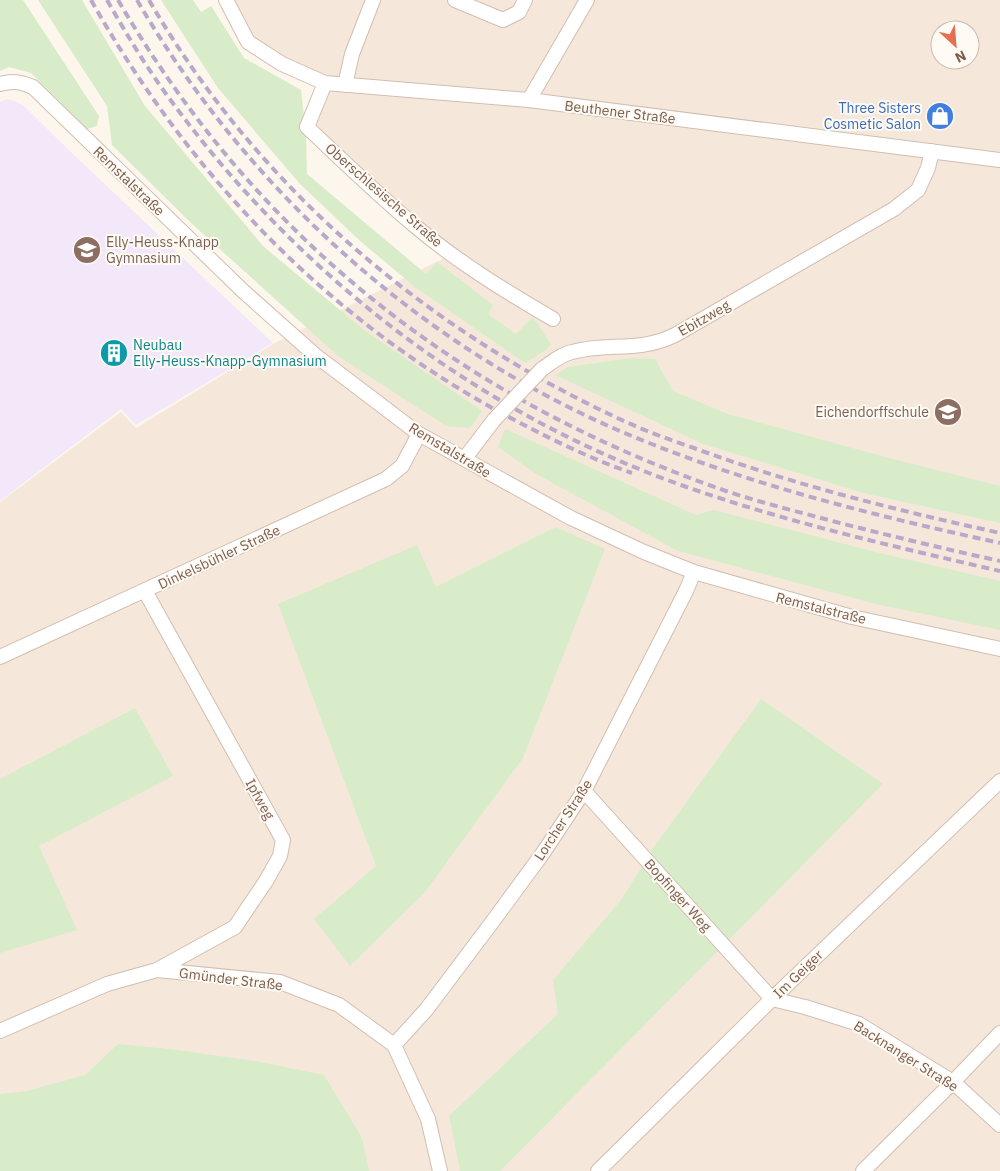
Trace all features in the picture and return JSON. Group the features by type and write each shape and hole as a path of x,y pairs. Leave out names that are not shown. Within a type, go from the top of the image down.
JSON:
{"street":[{"name":"Beuthener Straße","path":"226,0 248,42 282,64 325,83 528,100 1000,160"},
{"path":"345,86 352,54 373,0"},
{"path":"455,0 503,20 519,12 525,0"},
{"path":"528,100 587,0"},
{"name":"Remstalstraße","path":"0,84 10,81 21,82 33,87 243,291 315,354 419,434 571,518 644,552 694,572 852,617 1000,649"},
{"name":"Oberschlesische Straße","path":"325,83 307,127 360,178 415,226 470,267 553,319"},
{"name":"Ebitzweg","path":"465,458 494,420 542,370 559,357 571,352 648,346 674,335 894,209 918,190 928,168 932,151"},
{"name":"Dinkelsbühler Straße","path":"0,658 386,479 402,466 419,434"},
{"name":"Lorcher Straße","path":"394,1045 426,1010 493,921 543,853 584,791 694,572"},
{"name":"Ipfweg","path":"145,591 283,840 280,856 266,881 235,927 156,970"},
{"name":"Im Geiger","path":"598,1171 772,1000 1000,781"},
{"name":"Bopfinger Weg","path":"584,791 772,1000"},
{"path":"0,1031 107,984 156,970"},
{"name":"Gmünder Straße","path":"156,970 280,982 339,1005 394,1045 428,1118 440,1171"},
{"name":"Backnanger Straße","path":"772,1000 805,1007 859,1024 953,1082 1000,1125"},
{"path":"863,1171 1000,1033"}],"shaded area":[{"path":"227,0 1000,0 1000,1171 0,1171 0,502 121,412 136,428 273,344 446,257 306,129 327,81 249,45"},
{"name":"Elly-Heuss-Knapp Gymnasium","path":"7,99 24,106 273,343 136,425 121,409 0,501 0,102"}],"green space":[{"path":"0,0 23,0 99,116 97,126 87,129 31,73 9,67 0,71"},
{"path":"38,0 82,0 145,106 264,247 364,330 482,411 470,428 446,426 338,356 191,223 112,145 107,106"},
{"path":"161,0 193,0 201,12 211,6 244,58 301,90 306,133 307,174 426,274 437,262 493,305 488,314 516,334 533,317 551,344 546,350 525,363 415,287 359,240 300,184 218,88"},
{"path":"631,358 655,359 673,391 728,414 1000,486 1000,523 867,494 703,444 555,375 568,367"},
{"path":"505,429 696,515 714,510 880,553 1000,581 1000,630 876,604 678,551 536,474 498,447"},
{"path":"556,527 605,549 523,758 425,892 350,966 314,919 376,866 278,604 417,545 436,587"},
{"path":"761,699 883,784 500,1171 460,1171 449,1116 558,1014 553,980 621,900 654,847"},
{"path":"135,708 173,776 39,846 77,930 0,953 0,779"},
{"path":"118,1044 255,1061 324,1075 362,1138 369,1171 0,1171 0,1094 27,1091 85,1075"}],"railway":[{"path":"91,0 131,66 175,129 223,188 275,244 331,295 391,343 454,386 522,424 590,457 632,473"},
{"path":"107,0 138,52 172,102 222,166 277,225 336,281 398,332 464,378 533,419 606,455 681,485 799,522 1000,571"},
{"path":"118,0 174,87 235,166 303,238 376,302 455,359 540,410 630,454 726,491 836,522 1000,561"},
{"path":"137,0 183,72 235,141 293,205 356,264 423,318 495,366 570,408 649,443 692,459 778,488 866,512 1000,543"},
{"path":"149,0 191,66 238,129 290,187 346,241 407,291 470,336 537,377 639,428 769,474 884,506 1000,533"}],"place":[{"name":"Three Sisters Cosmetic Salon","path":"940,116"},
{"name":"Elly-Heuss-Knapp Gymnasium","path":"87,250"},
{"name":"Neubau Elly-Heuss-Knapp-Gymnasium","path":"114,353"},
{"name":"Eichendorffschule","path":"948,412"}]}
